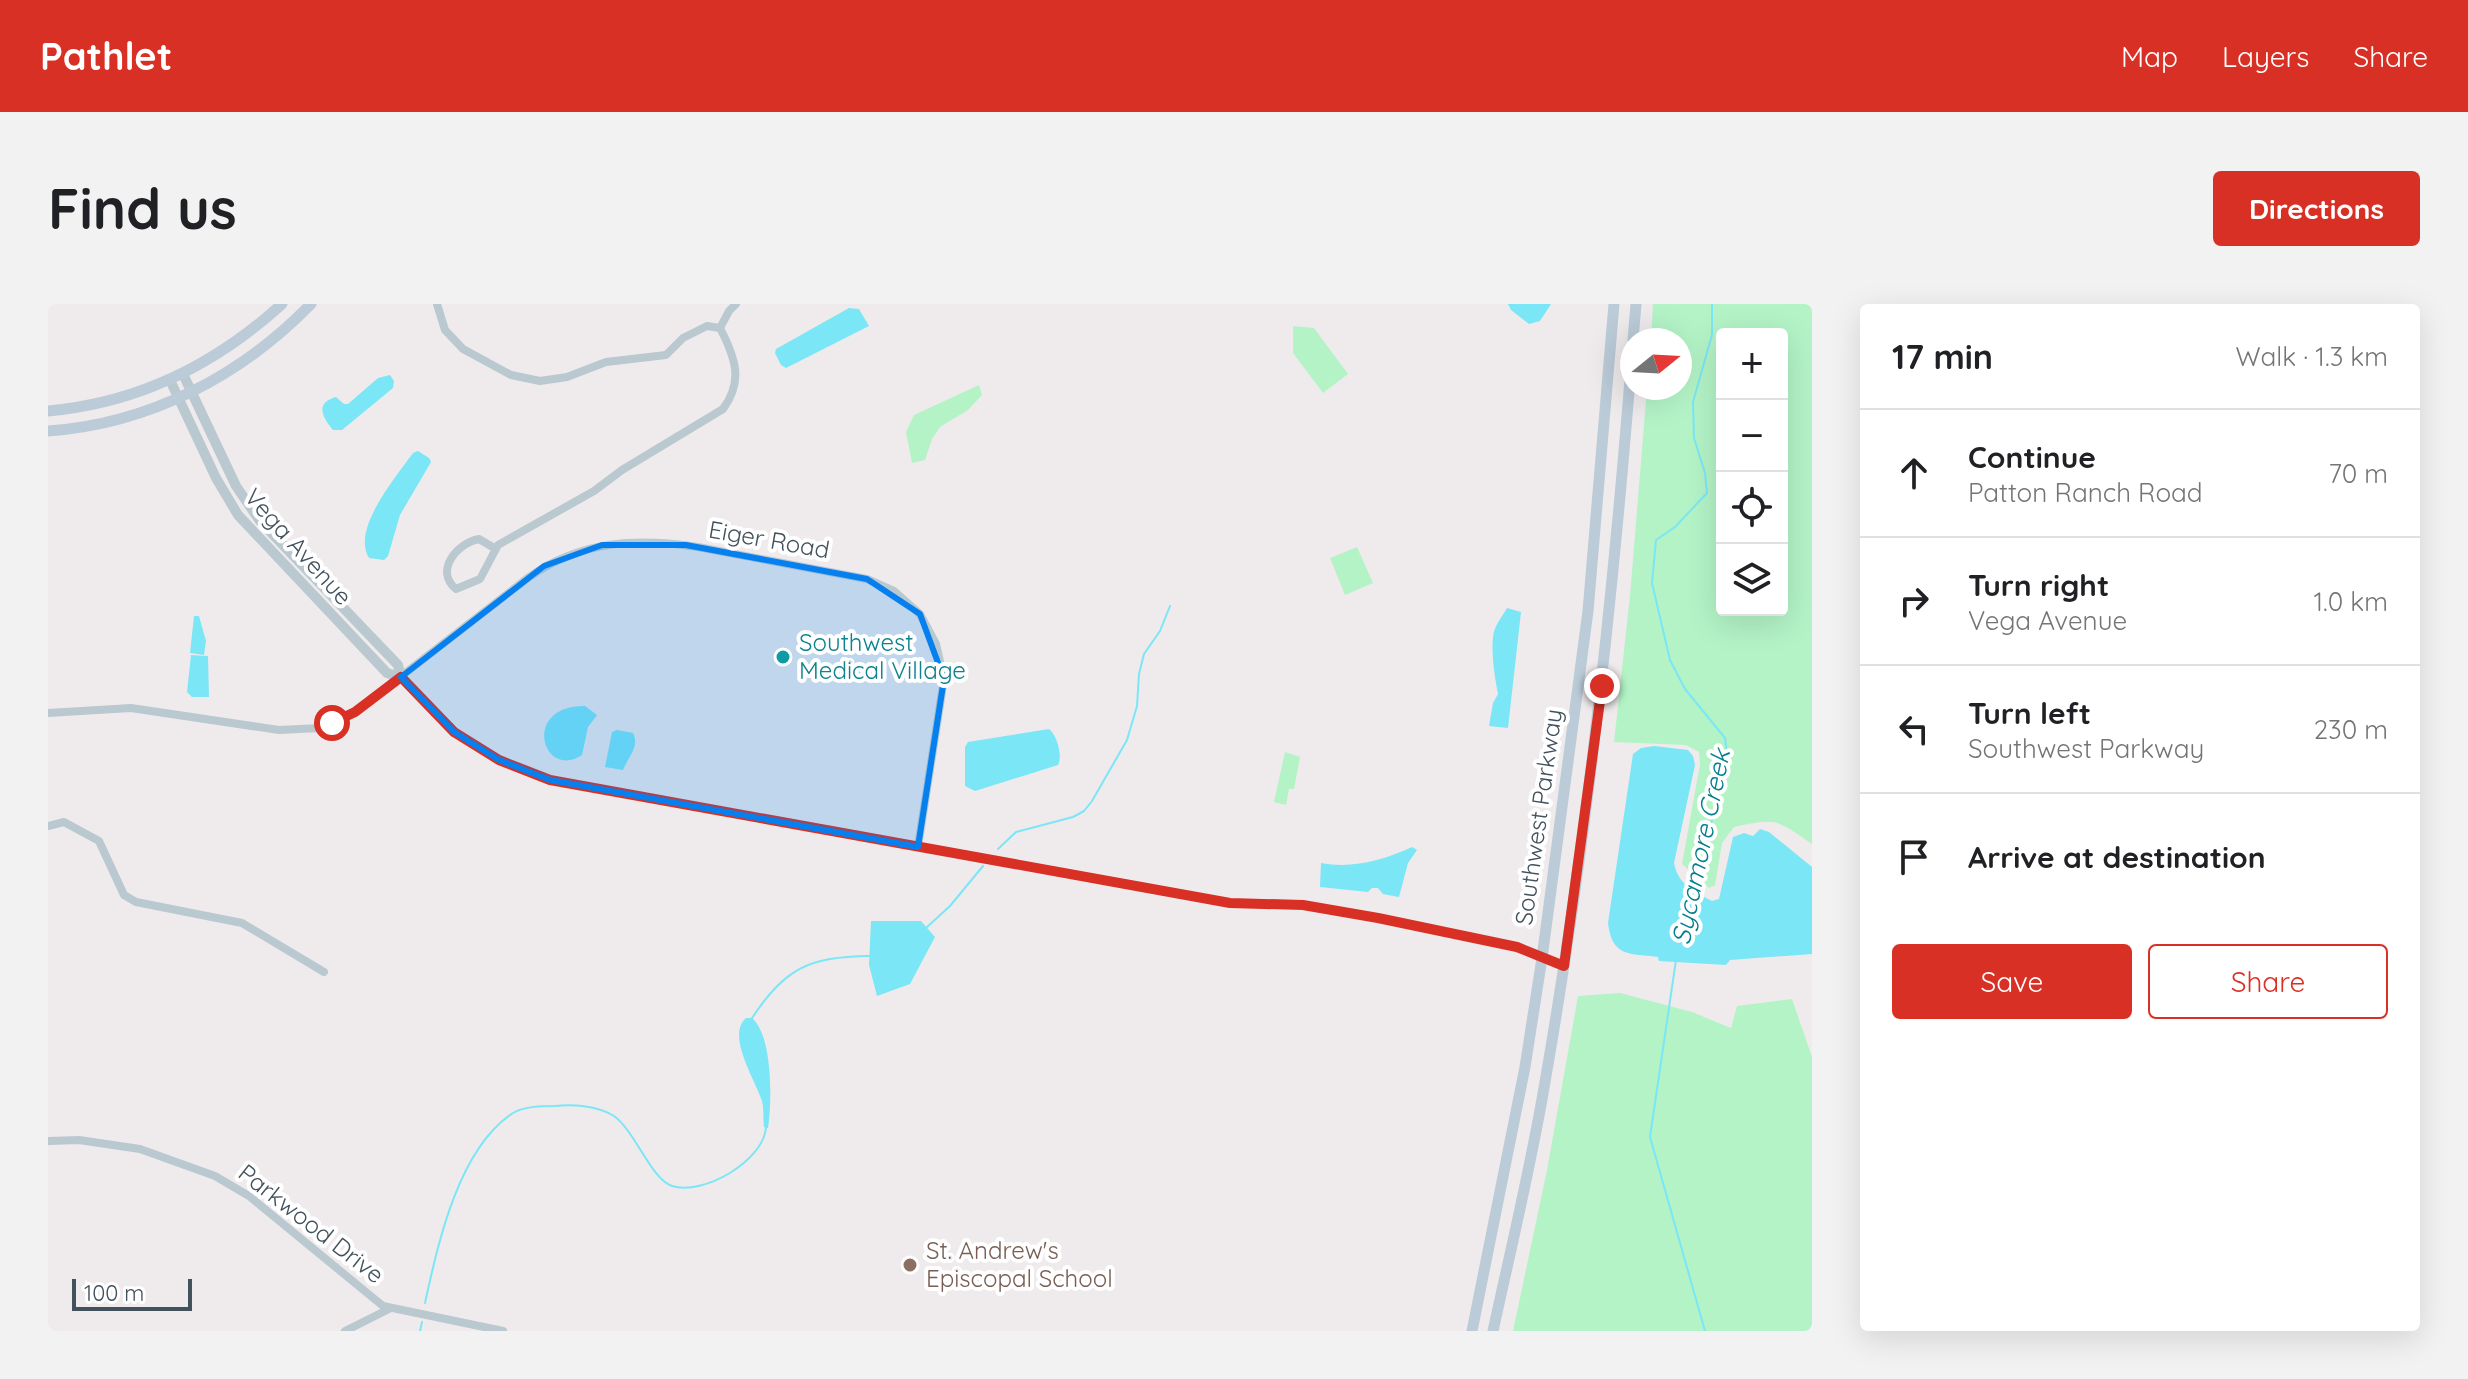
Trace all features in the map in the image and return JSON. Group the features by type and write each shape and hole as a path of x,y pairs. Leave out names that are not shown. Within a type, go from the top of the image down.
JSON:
{"main road":[{"path":"48,411 108,402 170,380 248,334 282,304"},
{"path":"48,431 120,419 191,392 257,353 311,304"},
{"name":"Southwest Parkway","path":"1472,1331 1525,1067 1542,958 1588,611 1614,304"},
{"path":"1634,328 1636,304"},
{"name":"Southwest Parkway","path":"1493,1331 1533,1150 1564,966 1602,686 1628,400"}],"street":[{"path":"437,304 445,330 463,349 511,375 540,381 567,377 606,362 666,355 683,338 707,326 720,328"},
{"path":"720,328 736,304"},
{"path":"496,549 479,539 467,542 453,554 447,572 450,584 456,589 480,579 496,549 498,545 594,491 622,470 723,409 734,394 735,372 731,348 720,328"},
{"name":"Vega Avenue","path":"183,374 230,475 254,512 398,665 401,677 454,732 499,760 550,780 918,847 1230,903 1303,905 1378,918 1517,947 1564,966"},
{"name":"Vega Avenue","path":"170,380 227,499 248,528 387,673 401,677"},
{"name":"Eiger Road","path":"48,713 131,708 279,730 308,730 355,712 556,559 587,547 686,545 867,579 894,591 920,614 936,644 943,668 943,691 918,847"},
{"path":"48,826 64,822 99,841 124,895 136,902 242,923 324,972"},
{"name":"Parkwood Drive","path":"48,1141 79,1140 140,1149 215,1176 249,1196 389,1309 503,1331"},
{"path":"345,1331 389,1309"}],"highlighted area":[{"path":"602,545 686,545 867,579 920,614 944,679 918,847 550,780 499,760 454,732 401,677 544,566"}],"green space":[{"path":"1653,304 1812,304 1812,844 1783,825 1759,822 1734,827 1722,843 1715,885 1709,888 1682,864 1700,764 1699,752 1686,745 1614,742 1646,400 1692,400 1692,328 1652,328"},
{"path":"1293,326 1314,328 1348,374 1323,393 1293,353"},
{"path":"979,385 982,395 968,410 940,427 925,460 912,463 906,432 914,415"},
{"path":"1357,547 1373,583 1345,595 1330,558"},
{"path":"1285,752 1300,757 1294,789 1289,789 1286,805 1274,802"},
{"path":"1620,993 1692,1012 1731,1028 1737,1006 1792,999 1812,1057 1812,1331 1513,1331 1547,1170 1578,996"}],"water":[{"path":"1508,304 1551,304 1540,321 1529,324"},
{"path":"849,308 859,309 869,326 786,368 781,365 776,349"},
{"path":"390,375 394,381 393,388 342,430 333,430 322,411 325,403 336,397 348,404 378,378"},
{"path":"418,451 431,462 400,515 388,556 384,560 369,558 365,546 371,518 396,475"},
{"path":"1507,608 1521,612 1508,728 1489,726 1498,694 1493,637"},
{"path":"194,616 199,616 206,641 204,655 190,653"},
{"path":"191,655 208,656 209,697 192,697 187,692"},
{"path":"585,706 597,715 588,727 582,755 568,760 557,758 548,751 544,740 545,728 552,717 565,709"},
{"path":"1049,729 1058,746 1058,765 975,791 965,786 965,747 968,742"},
{"path":"612,732 633,733 635,738 623,770 605,767"},
{"path":"1654,746 1688,750 1695,765 1674,863 1679,877 1712,901 1719,899 1733,837 1744,833 1753,836 1760,829 1769,832 1812,867 1812,954 1730,960 1726,965 1659,961 1658,957 1624,952 1614,943 1608,923 1633,754 1641,748"},
{"path":"1412,847 1417,850 1408,863 1399,897 1383,894 1378,888 1368,892 1320,887 1321,863 1344,865 1368,862"},
{"path":"871,921 921,921 935,937 910,984 877,996 869,965"},
{"path":"746,1018 752,1018 759,1027 767,1054 770,1087 768,1128 764,1127 762,1101 740,1046 739,1035"}],"waterway":[{"name":"Sycamore Creek","path":"1691,891 1703,859 1727,753 1725,738 1685,689 1670,660 1652,583 1656,540 1675,527 1707,493 1705,473 1694,438 1693,402 1712,335 1712,304"},
{"path":"998,849 1016,832 1073,817 1084,811 1092,801 1127,740 1137,706 1144,654 1160,631 1170,606"},
{"path":"927,927 950,906 983,866"},
{"path":"752,1018 776,987 800,969 830,959 869,956"},
{"name":"Sycamore Creek","path":"1676,960 1650,1137 1705,1331"},
{"path":"425,1303 444,1226 464,1173 494,1129 513,1113 534,1107 570,1105 608,1113 622,1123 664,1182 685,1188 715,1181 744,1163 763,1140 766,1127"},
{"path":"420,1331 422,1322"}],"place":[{"name":"Southwest Medical Village","path":"783,657"},
{"name":"St. Andrew's Episcopal School","path":"910,1265"}],"route":[{"path":"332,723 355,712 401,677 454,732 484,753 550,780 1230,903 1303,905 1378,918 1517,947 1564,966 1602,686"}]}
